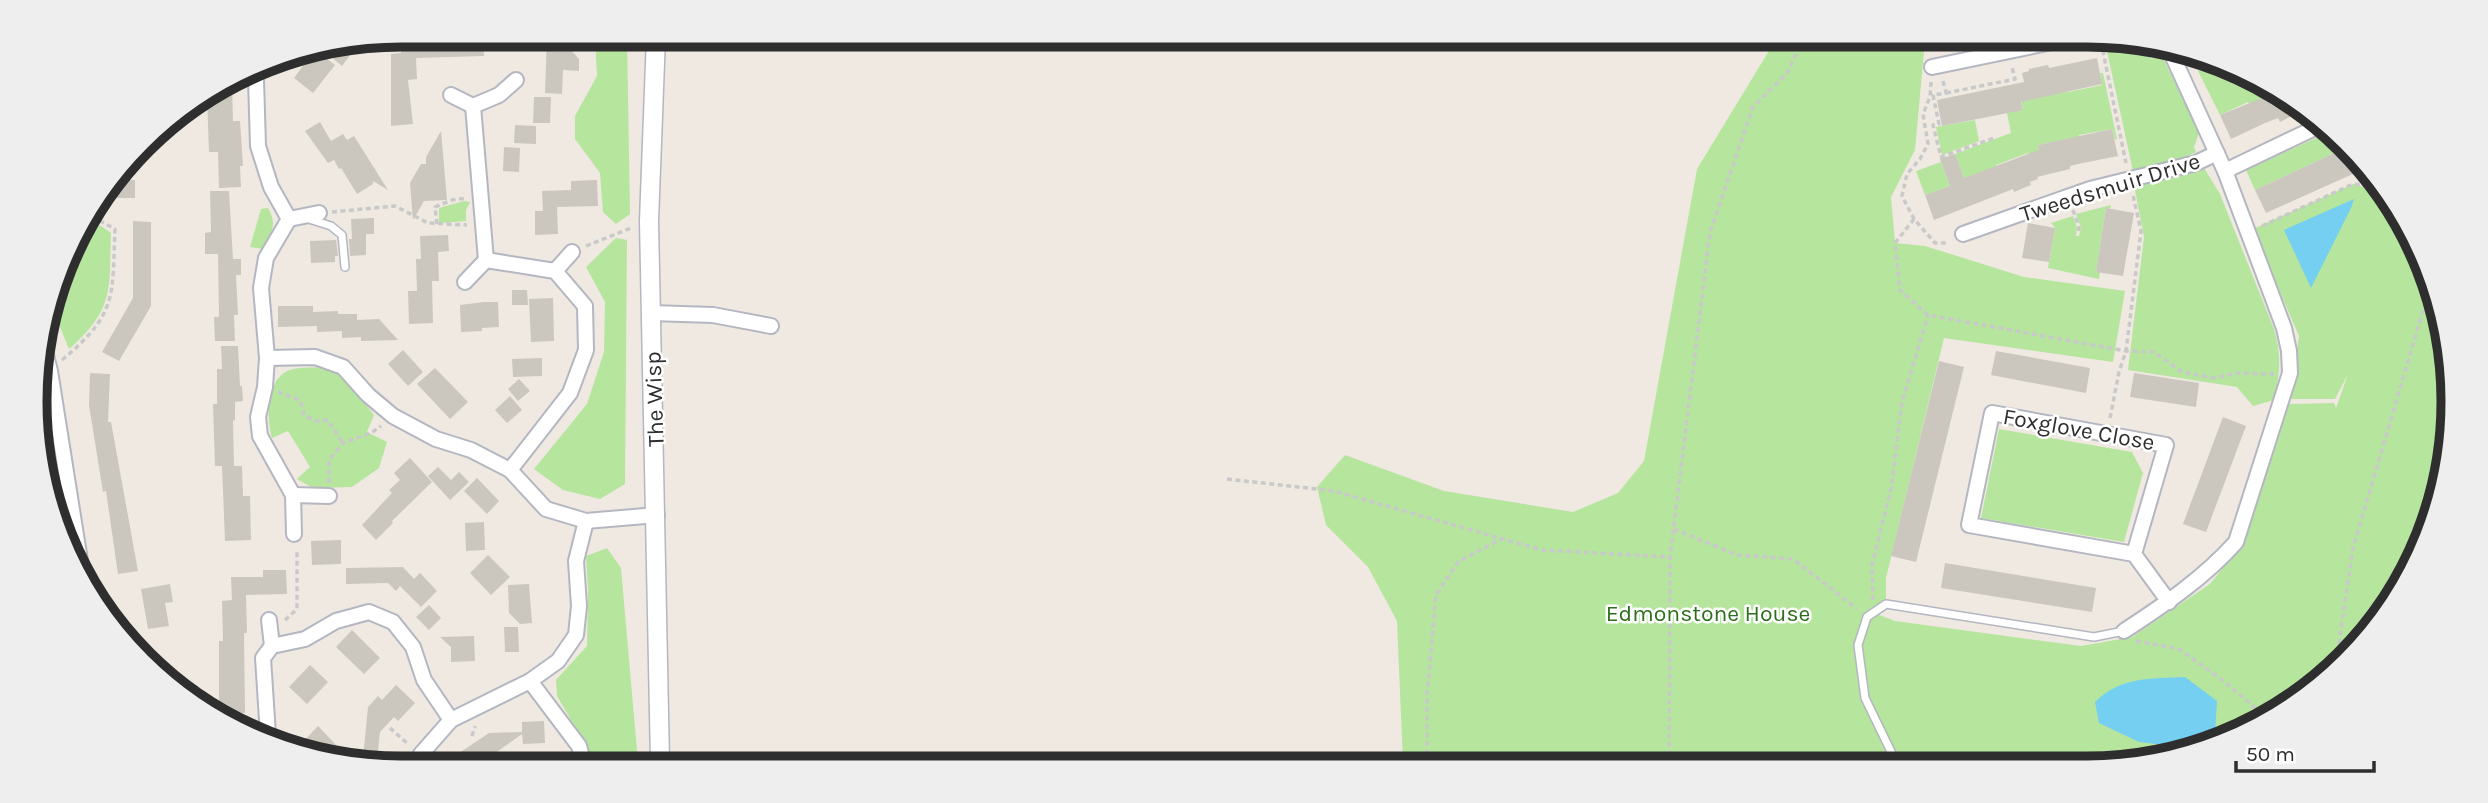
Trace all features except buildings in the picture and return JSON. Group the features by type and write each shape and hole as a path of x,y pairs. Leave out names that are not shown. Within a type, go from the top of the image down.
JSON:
{"street":[{"name":"The Wisp","path":"656,47 649,220 660,756"},
{"path":"1936,66 2028,47"},
{"name":"Tweedsmuir Drive","path":"2124,631 2169,602 2222,558 2236,542 2290,373 2284,328 2225,170 2173,58"},
{"path":"256,79 258,146 271,187 295,218"},
{"path":"451,95 473,106 499,95 516,80"},
{"path":"465,282 486,260 473,106"},
{"name":"Tweedsmuir Drive","path":"2225,170 2313,129"},
{"name":"Tweedsmuir Drive","path":"1963,234 2090,189 2196,163 2217,153"},
{"path":"294,534 293,495 260,436 258,417 265,387 267,358 261,288 266,258 295,218 319,213"},
{"path":"555,271 572,252"},
{"path":"486,260 555,271 585,306 586,350 570,393 510,470"},
{"path":"651,313 713,315 771,326"},
{"path":"267,358 315,357 343,367 368,395 393,415 436,439 471,450 510,470 546,509 586,521 657,515"},
{"path":"49,367 77,544"},
{"name":"Foxglove Close","path":"1992,413 2166,445 2134,554 1969,525 1992,413"},
{"path":"293,495 330,496"},
{"path":"420,756 451,720 530,681 558,661 576,635 579,606 576,561 586,521"},
{"path":"2134,554 2169,602"},
{"path":"268,730 263,658 272,646 305,639 336,621 369,612 393,622 413,647 424,680 451,720"},
{"path":"268,620 272,646"},
{"path":"530,681 579,746 582,756"}],"lane":[{"path":"295,218 331,226 342,234 345,267"},
{"path":"1893,756 1865,698 1858,645 1870,615 1885,604 2094,638 2124,631"}],"path":[{"path":"1670,756 1670,557 1710,232 1754,107 1787,73 1800,47"},
{"path":"2102,48 2141,231 2126,351 2119,372 2107,435"},
{"path":"1994,138 1941,157 1933,125 1940,124 1934,96 2015,79 2008,51"},
{"path":"291,65 297,69"},
{"path":"1936,66 1946,93"},
{"path":"1936,66 1930,97 1923,114 1928,144 1907,174 1902,196 1914,219 1935,243 1963,244 1963,234"},
{"path":"2247,231 2353,184 2368,186"},
{"path":"437,224 435,207 452,200 480,197"},
{"path":"2068,197 2079,227 2078,234"},
{"path":"319,213 395,206 428,223 468,225 482,222"},
{"path":"1914,219 1895,243 1900,290 1928,315 2126,351 2154,352 2182,372 2214,378 2238,373 2290,373"},
{"path":"50,371 91,334 105,313 111,296 115,272 115,229 98,220"},
{"path":"572,252 649,220"},
{"path":"2338,651 2353,548 2426,300"},
{"path":"1870,615 1872,565 1891,489 1902,402 1928,315"},
{"path":"265,387 300,400 304,415 315,421 327,420 343,443"},
{"path":"330,496 329,460 343,443 371,433 393,415"},
{"path":"1227,479 1334,491 1542,550 1670,557"},
{"path":"1673,529 1737,555 1793,559 1870,615"},
{"path":"268,620 287,620 297,609 297,551 294,534"},
{"path":"1427,756 1427,695 1436,595 1458,562 1503,539"},
{"path":"2124,631 2138,642 2179,649 2221,679 2258,711"},
{"path":"390,728 410,745"}],"green space":[{"path":"596,47 627,47 630,214 616,224 603,212 600,173 575,139 575,116 597,76"},
{"name":"Edmonstone House","path":"1771,47 1924,47 1915,150 1891,197 1895,243 1925,246 2024,277 2125,291 2113,362 1944,338 1886,578 1886,604 1874,613 1895,621 2081,646 2132,637 2210,584 2240,546 2288,404 2334,403 2336,408 2348,374 2335,399 2290,399 2299,336 2253,229 2353,184 2370,188 2393,224 2414,266 2429,310 2440,378 2438,448 2429,493 2414,537 2393,579 2353,635 2302,683 2264,708 2222,729 2156,749 2087,756 1893,756 1892,753 1891,756 1403,756 1397,621 1368,567 1326,525 1317,487 1345,455 1444,491 1573,512 1618,493 1644,461 1697,169"},
{"path":"2106,48 2148,53 2151,59 2162,55 2199,133 2194,147 2196,152 2173,163 2133,171"},
{"path":"2204,68 2222,74 2267,97 2256,102 2258,124 2248,102 2220,115 2198,71"},
{"path":"2100,73 2103,73 2117,139 2115,140 2112,129 2079,135 2083,160 2072,138 2038,145 2043,169 2035,171 2028,153 1996,165 2004,188 2000,189 1992,168 1967,177 1972,200 1955,154 2011,133 2007,113 2023,109 2018,86 2069,92 2102,85"},
{"path":"1975,120 1979,141 1942,155 1936,127"},
{"path":"2321,136 2338,152 2255,190 2246,170"},
{"path":"1941,162 1950,186 1925,195 1916,171"},
{"path":"2204,168 2220,194 2277,339 2279,365 2274,400 2253,406 2237,387 2128,370 2144,237 2134,185"},
{"path":"464,201 470,202 466,210 466,221 439,223 439,208"},
{"path":"2111,205 2110,209 2106,208 2096,272 2100,272 2099,279 2048,268 2055,228 2051,223 2073,216 2077,227 2076,236 2079,236 2081,228 2076,214"},
{"path":"268,208 273,219 269,239 263,249 250,247 261,209"},
{"path":"95,225 101,226 111,233 106,297 95,322 69,349 57,319 59,310 84,245"},
{"path":"616,238 627,240 625,484 600,499 563,490 534,469 587,404 604,352 605,302 586,267"},
{"path":"322,367 344,377 374,415 367,432 387,442 379,468 352,487 313,488 297,479 310,467 288,431 272,438 269,409 277,379 293,369"},
{"path":"1999,429 2132,452 2143,473 2124,542 1981,518"},
{"path":"607,548 621,568 637,756 592,756 557,696 556,680 587,646 586,556"}],"water":[{"path":"2354,199 2351,208 2311,288 2284,230"},
{"path":"2185,677 2217,701 2215,731 2170,746 2139,742 2099,723 2095,702 2115,687 2148,679"}]}
